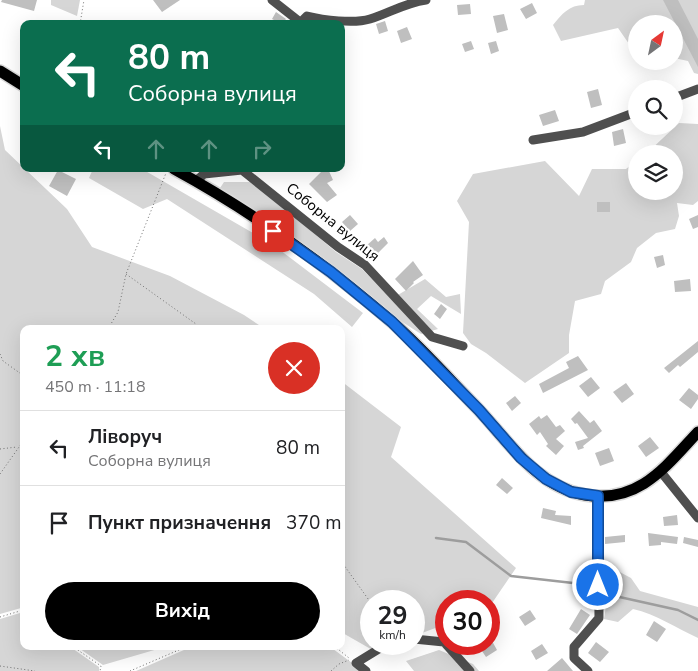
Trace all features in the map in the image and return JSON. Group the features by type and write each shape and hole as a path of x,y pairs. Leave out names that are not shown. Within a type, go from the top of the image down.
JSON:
{"main road":[{"path":"1,71 20,83"},
{"path":"180,172 258,221 331,272 392,322 479,410 521,458 546,479 571,492 598,496 617,494 637,488 661,472 698,432"}],"street":[{"path":"272,0 296,20"},
{"path":"303,20 307,16 322,20 368,20 409,3 426,0"},
{"path":"683,95 698,89"},
{"path":"533,140 583,132 628,115"},
{"name":"Соборна вулиця","path":"196,181 204,174 219,172"},
{"name":"Соборна вулиця","path":"246,172 338,247 365,265 432,337 463,346"},
{"path":"661,472 698,518"},
{"path":"588,671 574,658 574,647 599,618 598,496"},
{"path":"425,640 444,642 470,671"},
{"path":"366,671 356,663 369,655"}],"path":[{"path":"81,20 84,0"},
{"path":"110,325 118,312 126,274 166,172"},
{"path":"126,274 196,325"},
{"path":"0,354 3,361 20,373"},
{"path":"0,474 20,444"},
{"path":"0,450 17,447"},
{"path":"345,567 362,590"},
{"path":"0,617 20,611"},
{"path":"78,650 101,666 100,671"},
{"path":"130,671 179,650"},
{"path":"331,671 338,664 352,659 340,650"},
{"path":"0,666 35,671"}],"shaded area":[{"path":"51,0 80,0 77,16 51,5"},
{"path":"585,0 698,0 698,74 694,73 688,61 683,60 683,15 628,15 628,42 618,28 561,41 553,25 570,8 584,5"},
{"path":"683,123 698,124 698,201 693,205 677,203 679,216 675,229 656,233 637,248 631,262 605,281 601,294 575,301 569,335 569,353 525,383 471,344 463,333 469,222 457,201 473,174 545,161 579,196 592,169 626,169 628,167 628,200 683,200 683,145 656,145 666,135 683,135"},
{"path":"0,126 5,150 20,164 20,172 28,172 67,209 92,247 170,276 244,315 259,325 20,325 20,608 0,614"},
{"path":"92,172 147,172 272,244 363,313 352,327 314,294 167,199 143,209 89,178"},
{"path":"224,182 253,182 336,252 362,269 391,299 425,279 446,297 460,294 461,314 431,296 417,309 438,329 421,334 396,318 321,258 220,188"},
{"path":"345,384 401,427 391,457 516,568 500,591 435,590 435,628 425,632 425,590 360,590 360,643 345,634"},
{"path":"612,568 631,578 640,591 698,607 698,638 658,618 633,609 618,622 604,619 607,599 602,576"},
{"path":"20,613 20,650 75,650 99,667 99,671 0,671 0,619"},
{"path":"82,650 154,650 103,665"},
{"path":"184,650 334,650 363,671 136,671"},
{"path":"435,651 435,655 451,655 473,664 479,671 414,671 406,661"}],"building":[{"path":"2,0 37,0 34,11 1,2"},
{"path":"153,0 180,0 162,12"},
{"path":"663,0 678,0 698,39 698,67 683,38 683,15 671,15"},
{"path":"532,3 537,13 526,19 520,9"},
{"path":"470,4 471,14 458,15 457,5"},
{"path":"276,12 286,19 274,20 272,19"},
{"path":"504,14 508,30 497,33 493,16"},
{"path":"385,21 388,31 379,34 376,24"},
{"path":"407,27 412,39 401,43 397,31"},
{"path":"471,41 474,49 465,52 462,44"},
{"path":"496,41 499,51 491,54 488,43"},
{"path":"598,89 602,105 591,108 587,92"},
{"path":"555,110 559,121 543,126 539,115"},
{"path":"623,129 626,143 614,146 612,132"},
{"path":"57,172 62,172 76,179 67,196 49,186"},
{"path":"321,172 329,172 333,180 327,183 337,195 327,202 309,184"},
{"path":"597,202 610,202 610,212 597,212"},
{"path":"350,215 358,224 350,231 342,222"},
{"path":"698,215 698,227 693,229 689,219"},
{"path":"384,237 388,243 375,256 366,246 375,238 378,242"},
{"path":"663,255 665,265 657,268 654,257"},
{"path":"413,261 423,275 413,282 406,291 395,279"},
{"path":"690,279 691,291 675,292 674,281"},
{"path":"441,304 447,309 440,319 434,314"},
{"path":"698,341 698,352 680,367 678,365 669,373 664,368"},
{"path":"578,356 588,370 543,393 539,384 569,368 566,362"},
{"path":"591,377 600,388 588,397 579,386"},
{"path":"626,383 634,394 622,403 613,392"},
{"path":"689,388 698,395 698,399 691,409 679,400"},
{"path":"515,396 521,403 512,411 506,403"},
{"path":"579,411 590,423 594,420 602,431 583,446 584,448 578,450 575,442 588,438 577,423 575,424 571,419"},
{"path":"547,415 556,427 560,425 565,431 556,439 564,446 556,455 546,446 548,444 540,432 537,435 529,424 539,416 541,419"},
{"path":"650,437 659,448 646,457 638,446"},
{"path":"609,448 614,461 600,466 595,453"},
{"path":"502,478 513,488 507,494 496,485"},
{"path":"543,508 556,511 555,515 571,516 571,525 541,518"},
{"path":"677,515 678,525 664,526 663,517"},
{"path":"648,533 678,537 677,544 661,542 661,545 649,546"},
{"path":"625,535 625,542 605,544 605,537"},
{"path":"684,537 698,540 698,547 683,543"},
{"path":"581,609 590,615 577,634 569,629"},
{"path":"530,610 536,619 525,626 519,617"},
{"path":"654,621 666,629 657,642 646,635"},
{"path":"596,642 609,652 600,662 588,653"},
{"path":"542,644 548,653 536,660 531,651"},
{"path":"562,658 573,671 547,671"}],"waterway":[{"path":"436,538 466,542 511,576 573,583 594,590"},
{"path":"606,594 678,610 698,620"}],"route":[{"path":"273,231 331,272 392,322 479,410 521,458 546,479 559,488 571,492 598,496 598,585"}]}
